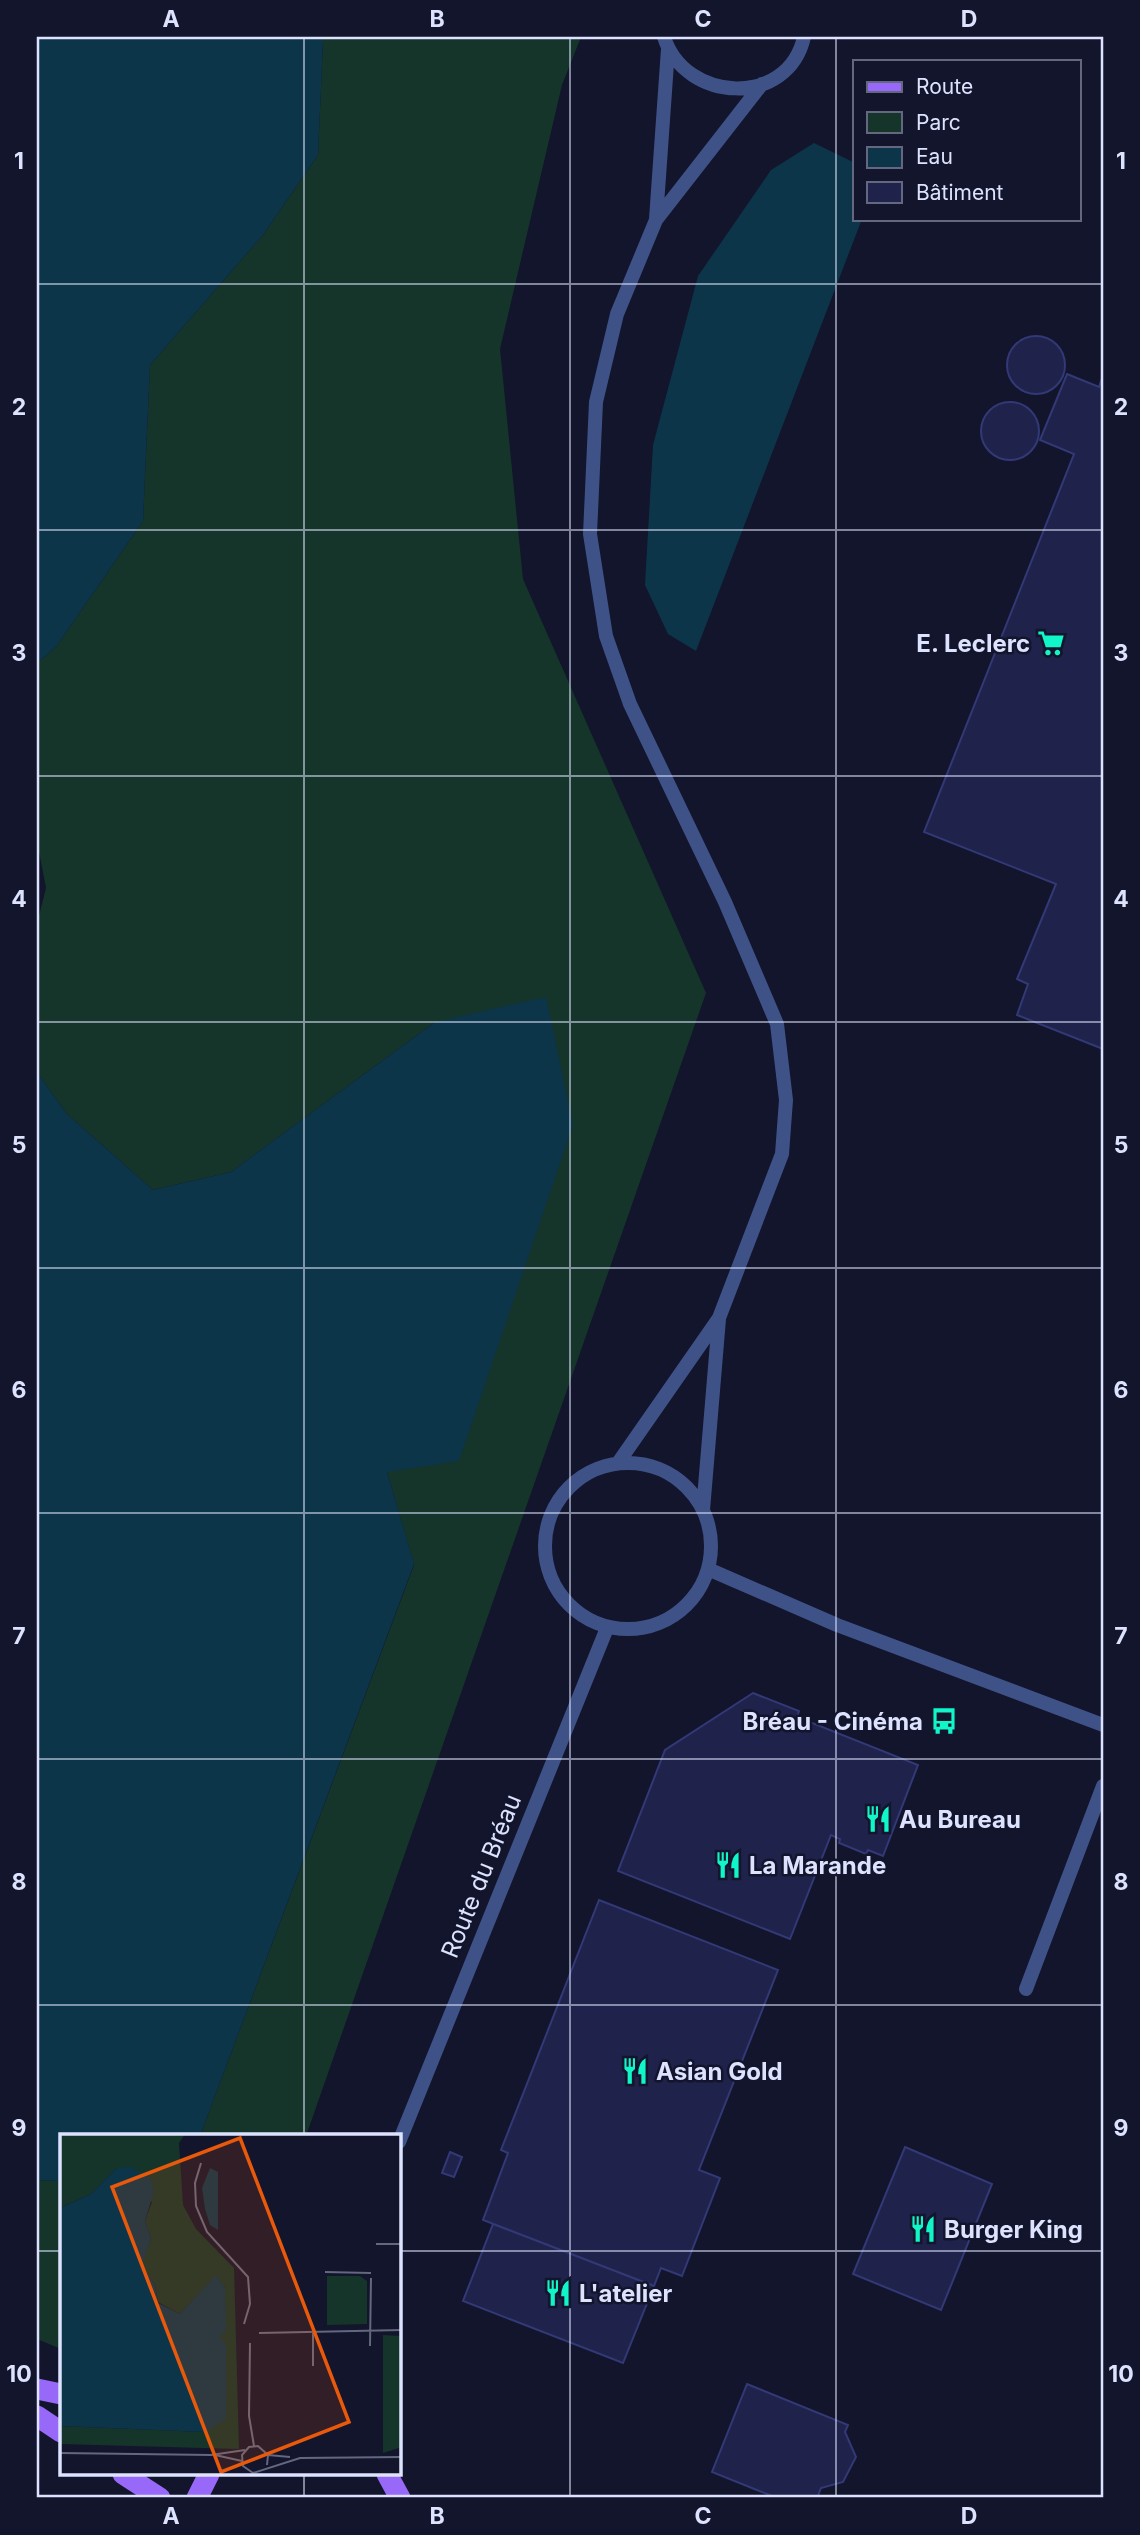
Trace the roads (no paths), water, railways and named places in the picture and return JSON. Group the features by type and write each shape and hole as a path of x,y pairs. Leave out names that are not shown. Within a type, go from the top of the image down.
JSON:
{"main road":[{"path":"37,2389 60,2394"},
{"path":"37,2416 60,2431"},
{"path":"126,2476 160,2498"},
{"path":"197,2498 208,2476"},
{"path":"388,2476 400,2498"}],"street":[{"path":"666,43 681,67 699,80 719,88 741,90 762,84 779,74 793,60 803,37"},
{"path":"656,220 666,43"},
{"path":"618,1463 719,1318 782,1154 786,1100 777,1024 725,902 630,704 606,636 590,534 596,402 617,314 656,220 762,84"},
{"path":"703,1510 688,1488 668,1473 643,1464 618,1463 590,1471 567,1489 550,1513 544,1541 547,1569 560,1595 581,1615 607,1628 633,1629 658,1624 680,1612 698,1593 708,1569 711,1549 703,1510 719,1318"},
{"path":"708,1569 837,1625 1103,1724"},
{"name":"Route du Bréau","path":"401,2137 607,1628"},
{"path":"1026,1989 1103,1786"}],"water":[{"path":"37,37 320,37 323,41 318,155 263,235 150,365 143,521 56,647 37,663"},
{"path":"814,143 853,162 853,220 862,220 696,651 668,634 645,585 653,445 698,276 771,170"},
{"path":"546,997 573,1125 459,1461 387,1472 414,1564 201,2134 60,2134 60,2181 37,2180 37,1072 66,1113 153,1190 231,1172 435,1022"}],"place":[{"name":"E. Leclerc","path":"1051,643"},
{"name":"Bréau - Cinéma","path":"944,1721"},
{"name":"Au Bureau","path":"878,1819"},
{"name":"La Marande","path":"728,1865"},
{"name":"Asian Gold","path":"635,2071"},
{"name":"Burger King","path":"923,2229"},
{"name":"L'atelier","path":"558,2293"}]}
